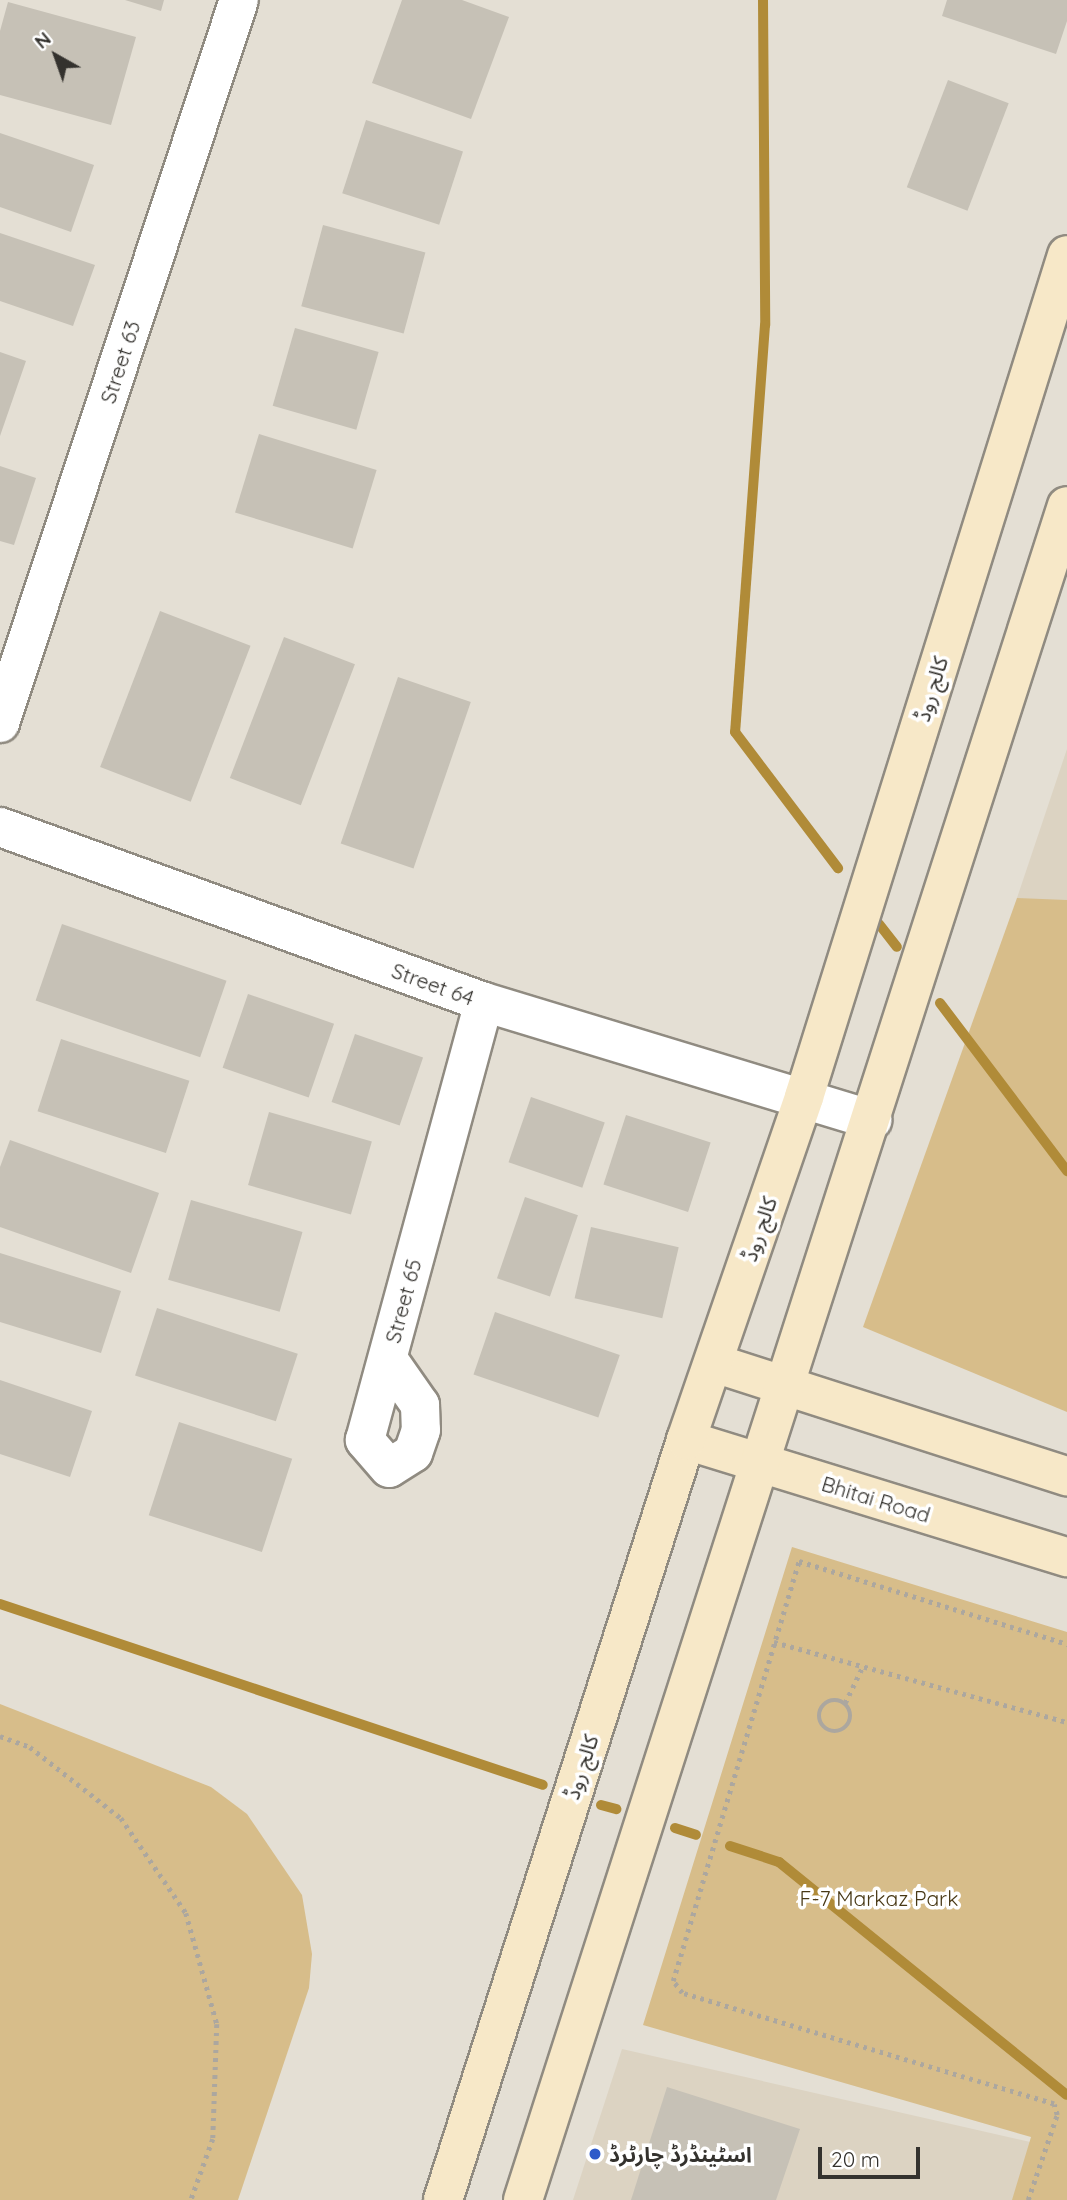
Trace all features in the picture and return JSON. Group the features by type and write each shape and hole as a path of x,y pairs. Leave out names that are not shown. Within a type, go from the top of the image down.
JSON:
{"street":[{"name":"Street 63","path":"0,723 239,0"},
{"name":"کالج روڈ","path":"443,2200 686,1440 804,1097 1067,255"},
{"path":"523,2200 787,1386 1067,506"},
{"name":"Street 64","path":"0,827 484,1002 804,1097 872,1120"},
{"name":"Street 65","path":"393,1365 420,1405 421,1430 413,1453 389,1468 365,1440 484,1002"},
{"path":"714,1363 1067,1476"},
{"name":"Bhitai Road","path":"686,1440 1067,1558"}],"path":[{"path":"1028,2200 1057,2115 1054,2104 682,1993 673,1981 799,1561 1067,1644"},
{"path":"774,1642 1067,1722"},
{"path":"845,1703 822,1706 827,1729 847,1727 851,1717 845,1703 863,1666"},
{"path":"0,1736 30,1747 121,1818 186,1913 218,2024 213,2139 191,2200"}],"shaded area":[{"path":"1067,749 1067,1037 995,1017 1017,898"},
{"path":"622,2049 1039,2144 1018,2200 573,2200"}],"green space":[{"path":"1017,898 1067,900 1067,1412 863,1327"},
{"name":"F-7 Markaz Park","path":"792,1547 1067,1632 1067,2200 1012,2200 1031,2137 643,2025"},
{"path":"0,1704 211,1787 247,1814 302,1895 312,1954 309,1988 238,2200 0,2200"}],"building":[{"path":"125,0 164,0 161,11"},
{"path":"402,0 462,0 509,17 471,119 372,83"},
{"path":"947,0 1067,0 1067,21 1056,54 942,16"},
{"path":"8,2 136,37 111,125 0,95 0,31"},
{"path":"948,80 1009,103 967,211 907,187"},
{"path":"366,120 463,152 439,225 342,193"},
{"path":"0,133 94,165 71,232 0,207"},
{"path":"323,225 425,252 404,334 301,306"},
{"path":"0,233 95,265 73,326 0,301"},
{"path":"295,328 379,352 356,430 273,406"},
{"path":"0,352 26,361 0,436"},
{"path":"259,434 377,470 353,548 235,512"},
{"path":"0,466 36,478 14,545 0,541"},
{"path":"160,611 251,646 191,802 100,767"},
{"path":"284,637 355,664 301,805 230,778"},
{"path":"398,677 471,702 414,868 341,843"},
{"path":"62,924 227,981 200,1057 36,1001"},
{"path":"248,994 334,1024 309,1097 223,1068"},
{"path":"355,1034 423,1057 400,1126 332,1102"},
{"path":"61,1039 189,1081 166,1153 38,1111"},
{"path":"531,1097 605,1122 582,1188 509,1162"},
{"path":"269,1112 372,1141 351,1215 248,1185"},
{"path":"626,1115 711,1143 688,1212 603,1184"},
{"path":"10,1140 159,1193 131,1273 0,1227 0,1167"},
{"path":"525,1197 578,1215 550,1297 497,1278"},
{"path":"191,1200 303,1232 280,1312 168,1280"},
{"path":"591,1227 679,1247 662,1318 575,1298"},
{"path":"0,1253 121,1291 101,1353 0,1322"},
{"path":"157,1308 298,1354 276,1421 135,1376"},
{"path":"495,1312 620,1355 598,1417 474,1374"},
{"path":"0,1380 92,1411 70,1477 0,1454"},
{"path":"179,1422 292,1459 262,1552 149,1515"},
{"path":"667,2087 800,2129 776,2200 631,2200"}],"waterway":[{"path":"763,0 765,325 735,732 838,868"},
{"path":"879,924 897,947"},
{"path":"940,1003 1067,1171"},
{"path":"0,1604 543,1785"},
{"path":"601,1805 616,1809"},
{"path":"675,1828 696,1835"},
{"path":"730,1846 779,1862 1067,2095"}],"place":[{"name":"اسٹینڈرڈ چارٹرڈ","path":"595,2154"}]}
